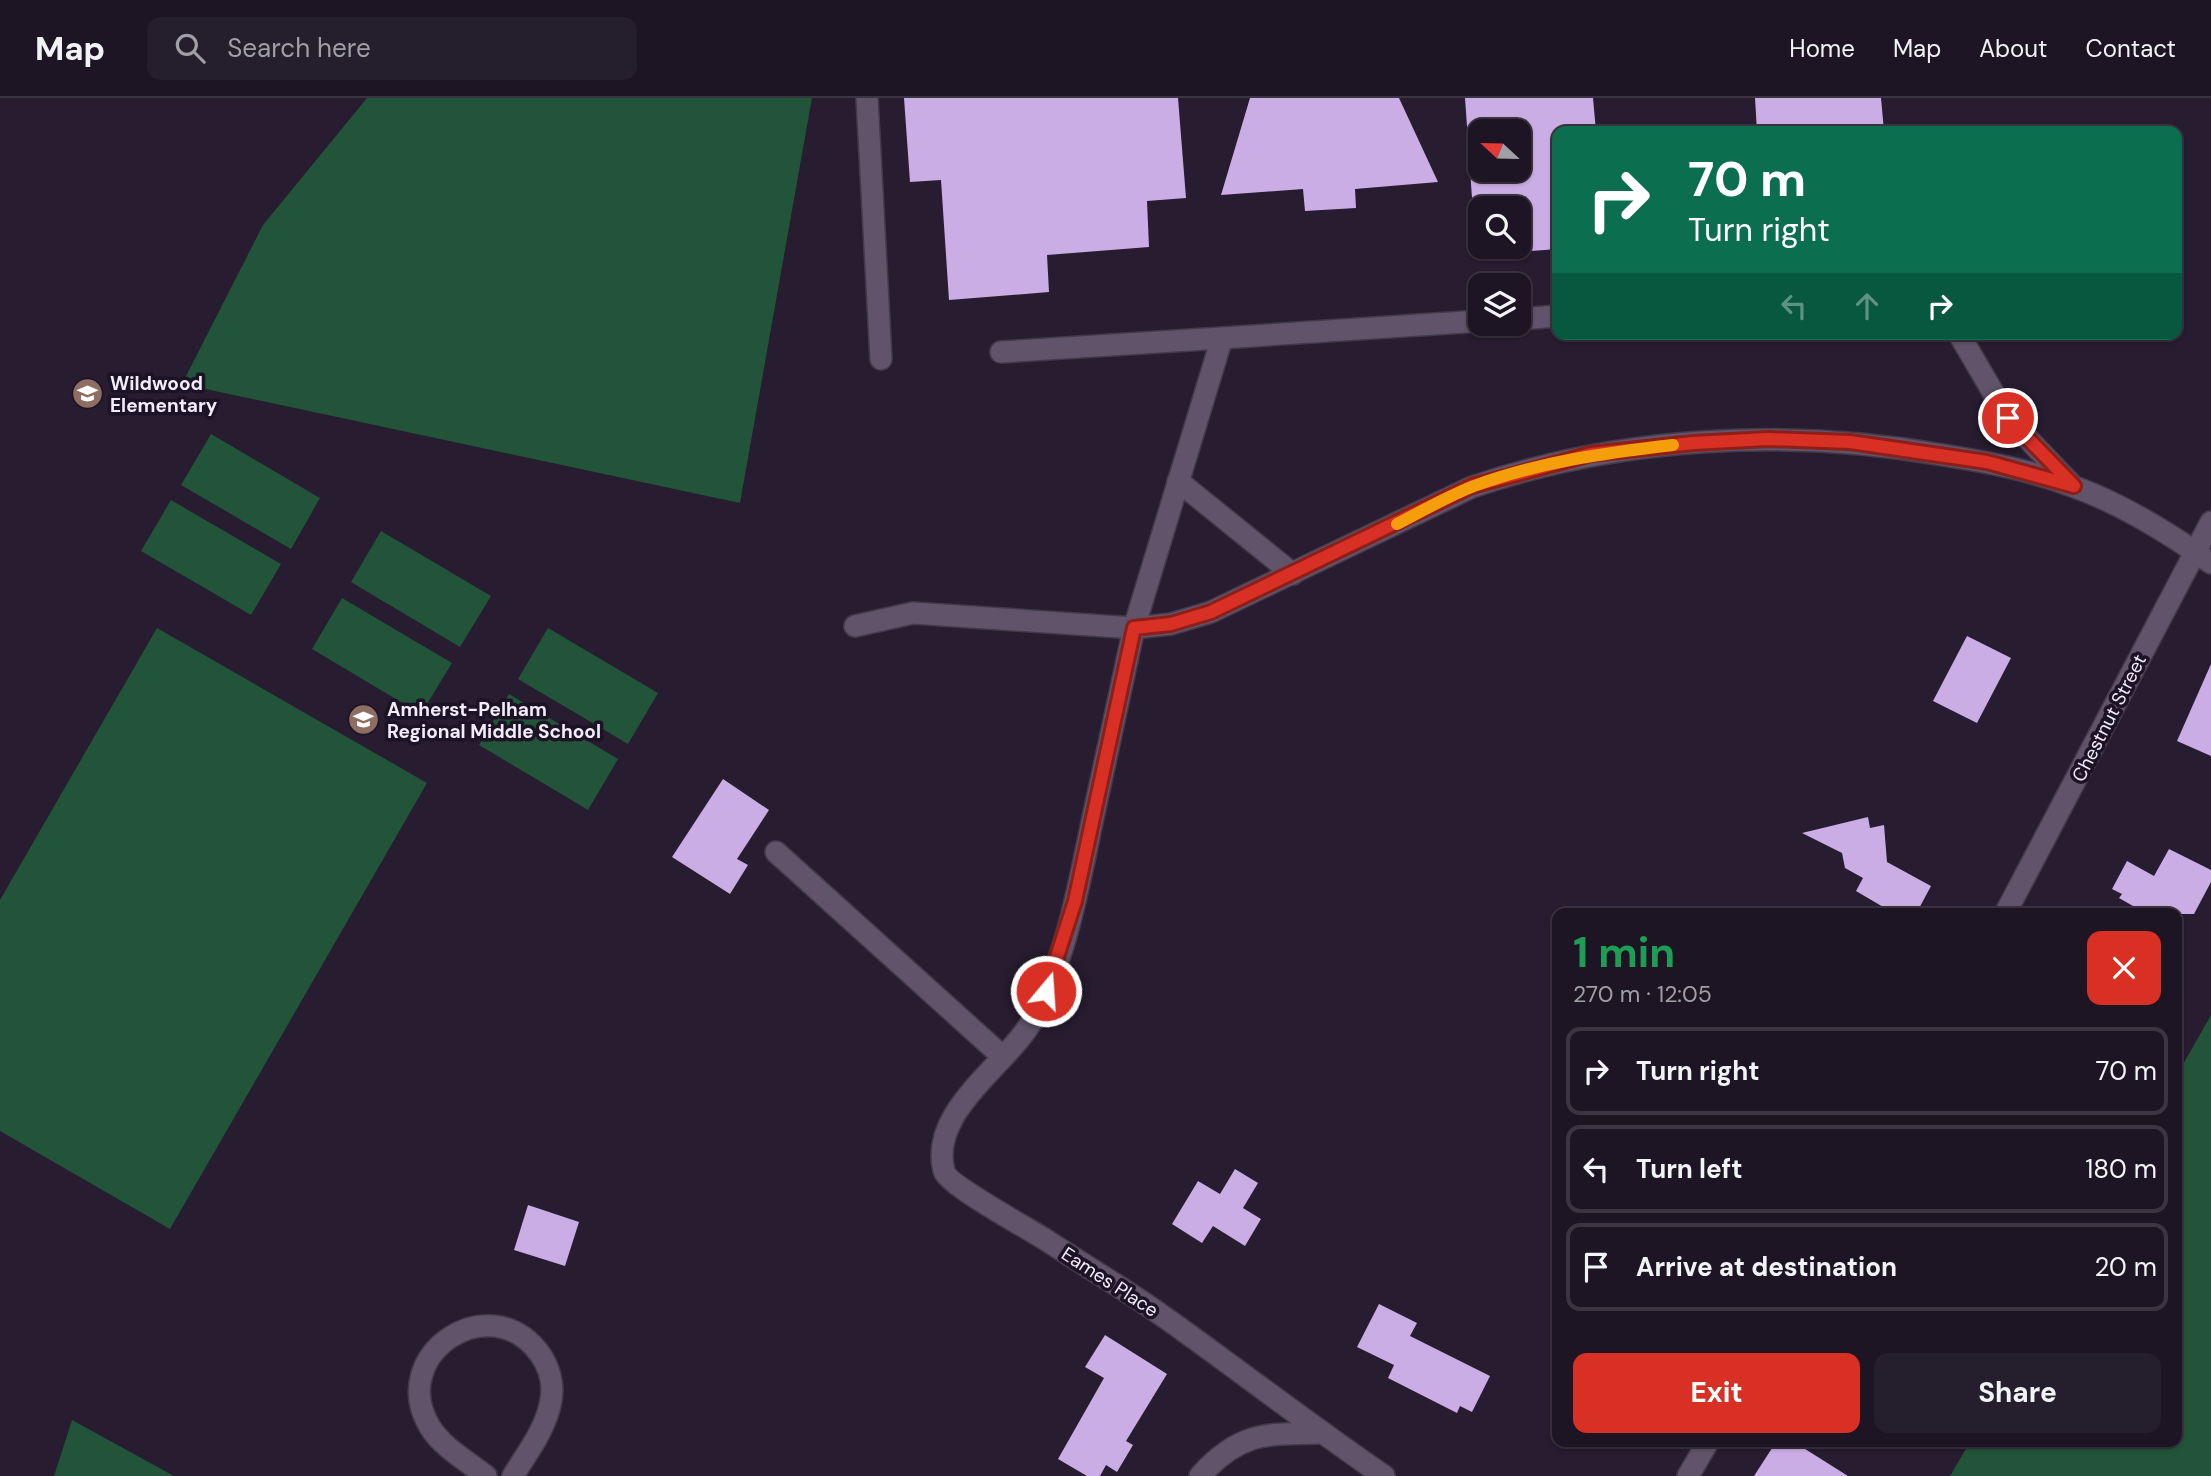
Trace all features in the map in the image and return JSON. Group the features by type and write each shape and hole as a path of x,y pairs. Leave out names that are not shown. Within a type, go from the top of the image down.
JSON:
{"street":[{"path":"867,98 881,359"},
{"path":"1531,318 1552,316"},
{"path":"1001,352 1468,322"},
{"path":"776,852 1003,1056 1034,1018 1075,901 1134,628 1222,338"},
{"path":"1962,340 2008,418 2074,486"},
{"path":"855,626 913,613 1134,628 1171,624 1211,612 1472,486 1591,454 1755,440 1850,442 1987,462 2074,486 2117,506 2203,557"},
{"path":"1178,481 1293,574"},
{"name":"Chestnut Street","path":"2008,908 2203,557 2211,522"},
{"name":"Eames Place","path":"1003,1056 976,1086 949,1125 942,1151 944,1174 956,1187 993,1206 1157,1312 1384,1476"},
{"path":"486,1476 446,1445 429,1426 420,1390 425,1365 441,1343 463,1330 489,1325 503,1328 526,1339 544,1359 551,1384 552,1397 544,1423 513,1476"},
{"path":"1200,1476 1220,1453 1243,1441 1277,1434 1323,1433"},
{"path":"1688,1476 1705,1447"}],"green space":[{"path":"367,98 812,98 740,503 182,384 263,225"},
{"path":"211,434 320,498 291,549 181,485"},
{"path":"171,500 281,564 251,615 141,551"},
{"path":"381,531 491,596 460,647 351,582"},
{"path":"342,598 452,663 421,714 312,649"},
{"path":"157,628 427,783 170,1229 0,1131 0,900"},
{"path":"548,628 658,693 628,744 518,679"},
{"path":"509,694 618,759 588,810 479,745"},
{"path":"2211,1015 2211,1476 1950,1476 1967,1447 2182,1447 2182,1066"},
{"path":"72,1420 174,1476 54,1476"}],"building":[{"path":"904,98 1178,98 1186,198 1147,201 1149,247 1047,255 1049,292 949,300 941,180 910,182"},
{"path":"1250,98 1399,98 1438,182 1355,189 1356,208 1305,211 1303,189 1221,195"},
{"path":"1465,98 1593,98 1596,126 1552,126 1552,249 1531,251 1531,196 1472,196 1471,182 1531,182 1531,119 1468,119 1468,141"},
{"path":"1755,98 1881,98 1884,126 1757,126"},
{"path":"1967,636 2011,658 1977,723 1933,701"},
{"path":"2211,664 2211,756 2177,741"},
{"path":"723,779 769,810 737,859 748,865 730,894 672,857"},
{"path":"1868,817 1870,828 1884,825 1887,862 1931,886 1919,908 1885,908 1856,891 1863,878 1845,868 1842,853 1802,833"},
{"path":"2169,849 2211,870 2211,882 2194,914 2182,914 2182,908 2136,908 2119,898 2122,894 2112,889 2127,861 2154,876"},
{"path":"1235,1169 1258,1183 1243,1208 1261,1219 1245,1246 1213,1226 1202,1243 1172,1224 1198,1181 1220,1194"},
{"path":"528,1205 579,1222 565,1266 514,1250"},
{"path":"1379,1304 1417,1323 1410,1336 1490,1376 1472,1412 1460,1406 1457,1413 1388,1378 1394,1365 1357,1347"},
{"path":"1105,1335 1167,1374 1126,1441 1133,1445 1117,1472 1106,1465 1100,1476 1087,1476 1058,1459 1104,1378 1085,1367"},
{"path":"1773,1447 1802,1447 1848,1476 1754,1476"}],"slow traffic":[{"path":"1397,524 1472,486 1511,473 1591,454 1673,445"}],"place":[{"name":"Wildwood Elementary","path":"87,394"},
{"name":"Amherst-Pelham Regional Middle School","path":"364,720"}],"route":[{"path":"1046,991 1075,901 1134,628 1171,624 1211,612 1357,544 1472,486 1511,473 1591,454 1693,443 1768,439 1850,442 1896,446 1987,462 2074,486 2008,418"}]}
